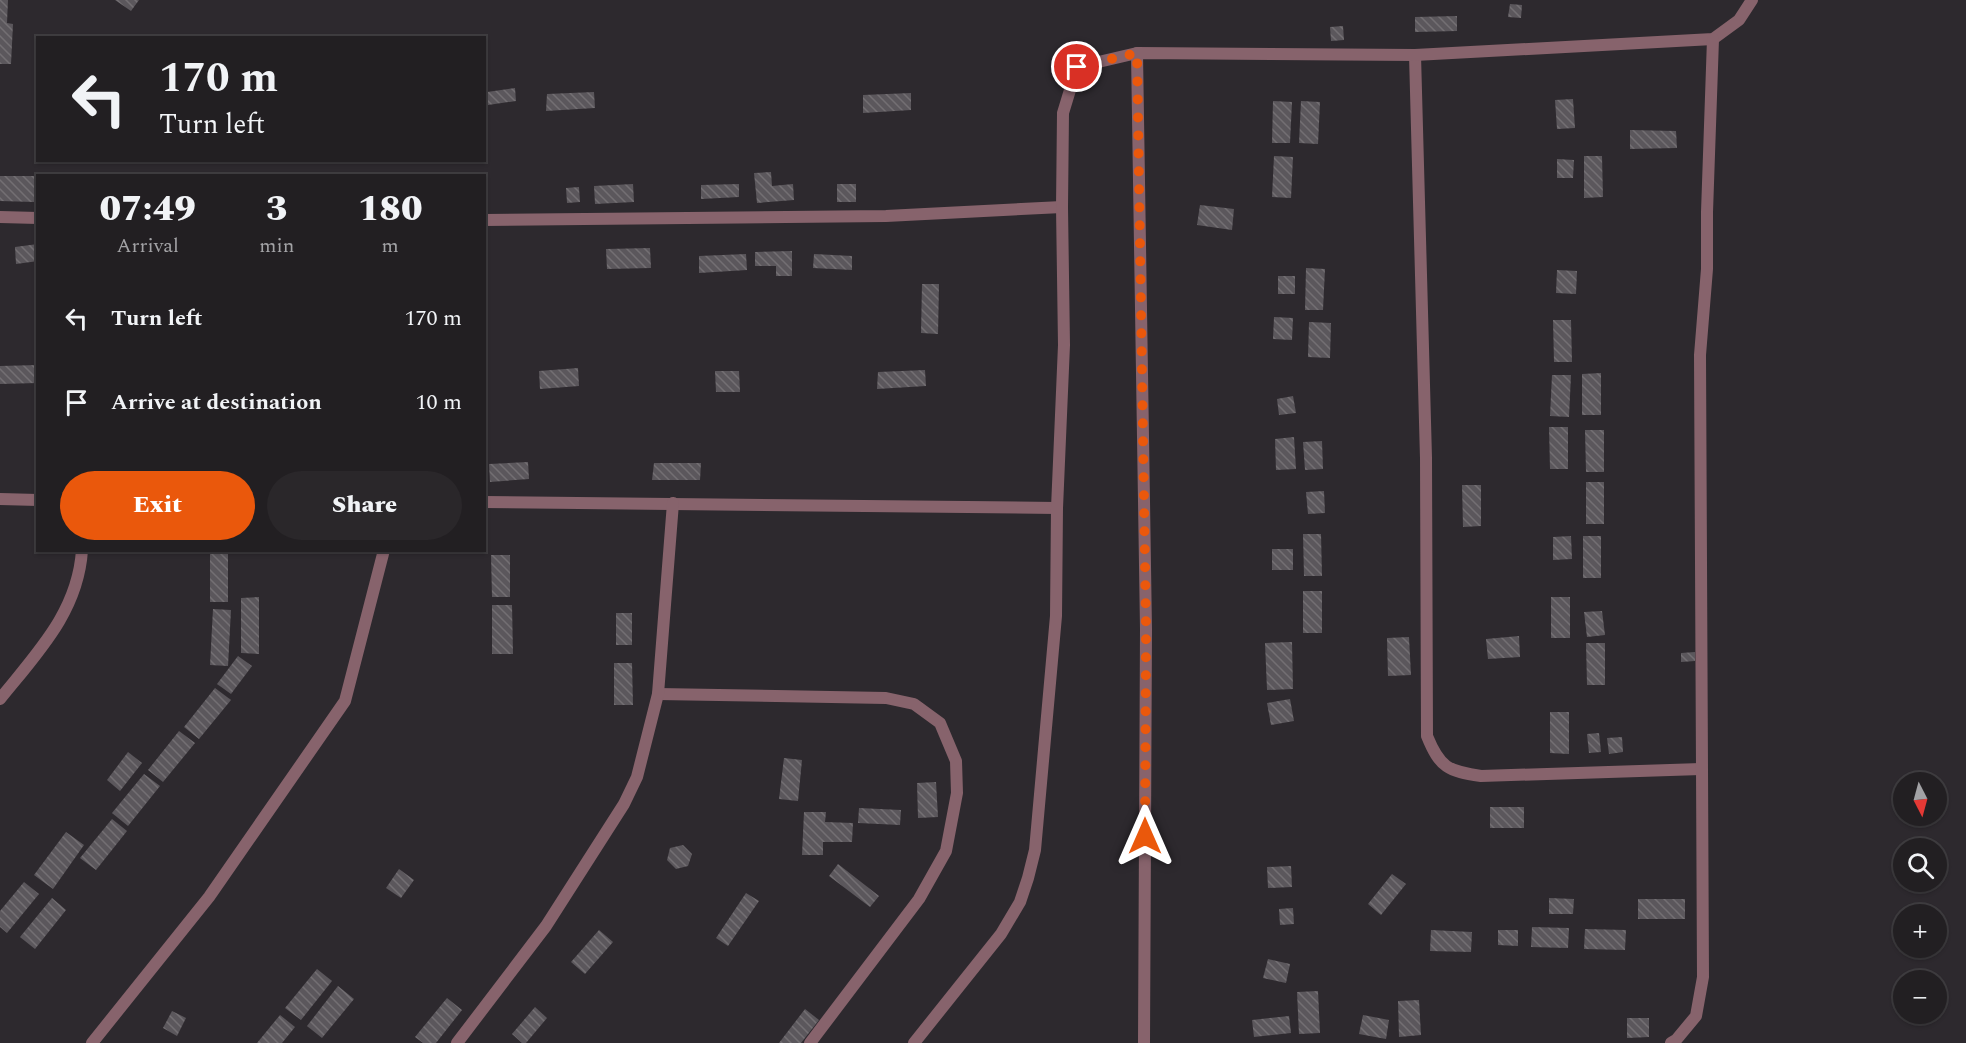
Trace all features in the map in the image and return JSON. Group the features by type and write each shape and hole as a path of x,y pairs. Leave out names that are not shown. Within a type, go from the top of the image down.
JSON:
{"street":[{"path":"914,1043 1001,934 1020,902 1035,850 1056,616 1057,508 1064,345 1063,113 1077,67 1137,53 1415,55 1713,39 1739,20 1752,0"},
{"path":"1671,1043 1696,1016 1703,977 1700,354 1707,269 1713,39"},
{"path":"1137,53 1146,629 1144,1043"},
{"path":"1415,55 1426,458 1427,736 1435,756 1445,766 1458,772 1481,776 1701,769"},
{"path":"486,220 886,216 1062,207"},
{"path":"0,217 36,218"},
{"path":"0,499 36,500"},
{"path":"486,501 1057,508"},
{"path":"457,1043 546,926 624,804 637,777 658,694 673,503"},
{"path":"0,699 48,638 69,606 81,571 82,552"},
{"path":"92,1043 209,897 345,701 383,552"},
{"path":"658,694 885,698 914,704 940,723 956,761 957,782 946,851 919,899 810,1043"}],"building":[{"path":"0,0 8,0 7,23 13,24 11,64 0,64"},
{"path":"115,0 139,0 131,11"},
{"path":"1510,4 1522,5 1521,18 1508,17"},
{"path":"1457,16 1457,31 1415,32 1415,17"},
{"path":"1343,26 1344,40 1331,41 1330,27"},
{"path":"515,88 516,101 488,105 487,92"},
{"path":"594,92 595,108 546,111 547,94"},
{"path":"911,93 911,110 863,113 863,95"},
{"path":"1573,99 1575,128 1557,129 1555,100"},
{"path":"1273,101 1292,102 1290,143 1272,143"},
{"path":"1301,101 1320,102 1318,144 1299,143"},
{"path":"1630,130 1676,131 1677,148 1630,149"},
{"path":"1274,156 1293,157 1291,198 1272,197"},
{"path":"1584,156 1602,156 1603,197 1584,198"},
{"path":"1557,159 1574,160 1573,178 1557,178"},
{"path":"771,172 772,186 793,184 794,200 757,203 754,173"},
{"path":"0,176 34,176 34,202 0,201"},
{"path":"633,184 634,202 595,204 594,186"},
{"path":"739,184 739,197 701,199 701,185"},
{"path":"837,184 856,184 856,202 837,202"},
{"path":"579,187 580,202 567,203 566,188"},
{"path":"1200,205 1234,209 1232,230 1197,225"},
{"path":"36,244 36,261 16,264 15,247"},
{"path":"650,248 651,268 607,269 606,249"},
{"path":"792,251 792,276 776,276 776,266 755,266 755,252"},
{"path":"746,254 747,270 699,273 699,256"},
{"path":"814,254 852,256 852,270 813,268"},
{"path":"1306,268 1325,269 1323,310 1305,310"},
{"path":"1557,270 1577,271 1576,294 1556,293"},
{"path":"1278,276 1295,276 1295,294 1278,294"},
{"path":"922,284 939,284 938,334 921,333"},
{"path":"1274,317 1293,318 1292,340 1273,339"},
{"path":"1553,320 1571,320 1572,362 1554,362"},
{"path":"1309,322 1331,323 1330,358 1308,357"},
{"path":"36,365 36,383 0,384 0,366"},
{"path":"578,368 579,386 540,389 539,371"},
{"path":"925,370 926,386 877,389 878,372"},
{"path":"715,371 739,371 740,392 716,392"},
{"path":"1601,373 1601,415 1582,415 1582,374"},
{"path":"1552,375 1571,375 1569,417 1550,416"},
{"path":"1293,396 1296,413 1279,415 1277,399"},
{"path":"1549,427 1568,427 1568,469 1550,469"},
{"path":"1585,430 1604,430 1604,472 1586,472"},
{"path":"1294,437 1296,469 1276,470 1275,439"},
{"path":"1322,441 1323,469 1305,470 1303,442"},
{"path":"528,462 529,479 490,482 489,464"},
{"path":"654,463 701,463 700,480 652,480"},
{"path":"1586,482 1604,482 1604,524 1586,524"},
{"path":"1462,485 1481,485 1481,526 1463,527"},
{"path":"1324,491 1325,513 1308,514 1306,492"},
{"path":"1303,534 1321,534 1322,576 1304,576"},
{"path":"1571,536 1572,559 1553,560 1553,537"},
{"path":"1583,536 1601,536 1601,578 1583,578"},
{"path":"1272,549 1293,549 1293,570 1272,570"},
{"path":"210,552 228,552 228,602 210,602"},
{"path":"491,555 510,555 510,597 492,597"},
{"path":"1303,591 1322,591 1322,633 1303,633"},
{"path":"259,597 259,654 241,653 241,598"},
{"path":"1551,597 1570,597 1570,638 1551,638"},
{"path":"492,605 512,605 513,654 492,654"},
{"path":"213,609 231,610 228,666 210,665"},
{"path":"1602,611 1605,635 1587,637 1584,612"},
{"path":"616,613 632,613 632,645 616,645"},
{"path":"1519,636 1520,657 1488,659 1486,639"},
{"path":"1409,637 1411,675 1388,676 1387,638"},
{"path":"1292,642 1293,689 1267,690 1265,643"},
{"path":"1586,643 1605,643 1605,685 1587,685"},
{"path":"1695,652 1695,661 1681,662 1681,653"},
{"path":"238,656 252,666 231,694 217,684"},
{"path":"614,663 632,663 633,705 614,705"},
{"path":"215,688 231,700 199,739 184,727"},
{"path":"1290,699 1294,721 1271,725 1267,703"},
{"path":"1550,712 1569,712 1569,754 1550,753"},
{"path":"179,731 195,743 163,782 148,770"},
{"path":"1599,733 1601,752 1589,753 1587,734"},
{"path":"1622,737 1623,752 1609,754 1607,738"},
{"path":"128,752 142,763 120,791 107,780"},
{"path":"784,758 802,760 798,801 779,799"},
{"path":"144,774 160,786 128,826 112,813"},
{"path":"936,782 938,817 918,818 917,783"},
{"path":"1490,807 1524,807 1524,828 1490,828"},
{"path":"859,808 901,810 900,825 858,823"},
{"path":"804,812 826,812 825,822 853,823 852,842 823,842 823,855 802,855"},
{"path":"112,819 127,831 96,870 80,858"},
{"path":"66,832 84,845 53,889 34,875"},
{"path":"683,845 692,854 688,866 676,869 667,860 670,848"},
{"path":"838,864 879,896 870,907 829,876"},
{"path":"1291,866 1292,887 1268,888 1267,867"},
{"path":"399,869 414,880 401,898 386,888"},
{"path":"1392,874 1406,884 1381,915 1368,904"},
{"path":"24,882 39,894 7,933 0,927 0,911"},
{"path":"746,893 759,901 728,946 716,938"},
{"path":"52,898 66,910 35,949 20,937"},
{"path":"1549,898 1574,899 1573,914 1549,914"},
{"path":"1638,899 1685,899 1685,919 1638,919"},
{"path":"1293,908 1294,924 1280,925 1279,909"},
{"path":"1532,927 1569,928 1568,948 1531,947"},
{"path":"1585,929 1626,930 1625,950 1584,949"},
{"path":"599,930 613,942 585,974 571,962"},
{"path":"1431,930 1472,932 1471,952 1430,951"},
{"path":"1498,930 1518,930 1518,946 1498,945"},
{"path":"1268,959 1290,964 1286,983 1263,978"},
{"path":"317,969 332,981 301,1020 285,1008"},
{"path":"338,986 354,999 322,1038 307,1026"},
{"path":"1318,991 1320,1033 1299,1034 1297,992"},
{"path":"447,998 462,1010 436,1043 423,1043 415,1037"},
{"path":"1419,1000 1421,1035 1399,1037 1398,1001"},
{"path":"535,1007 547,1018 526,1043 522,1043 512,1034"},
{"path":"805,1009 819,1020 801,1043 779,1043"},
{"path":"172,1011 186,1018 177,1036 163,1028"},
{"path":"280,1015 295,1027 282,1043 257,1043"},
{"path":"1363,1015 1389,1020 1386,1039 1359,1034"},
{"path":"1289,1016 1291,1033 1254,1037 1252,1020"},
{"path":"1627,1018 1649,1018 1649,1037 1627,1038"}],"route":[{"path":"1077,67 1137,53 1146,629 1145,836"}]}
